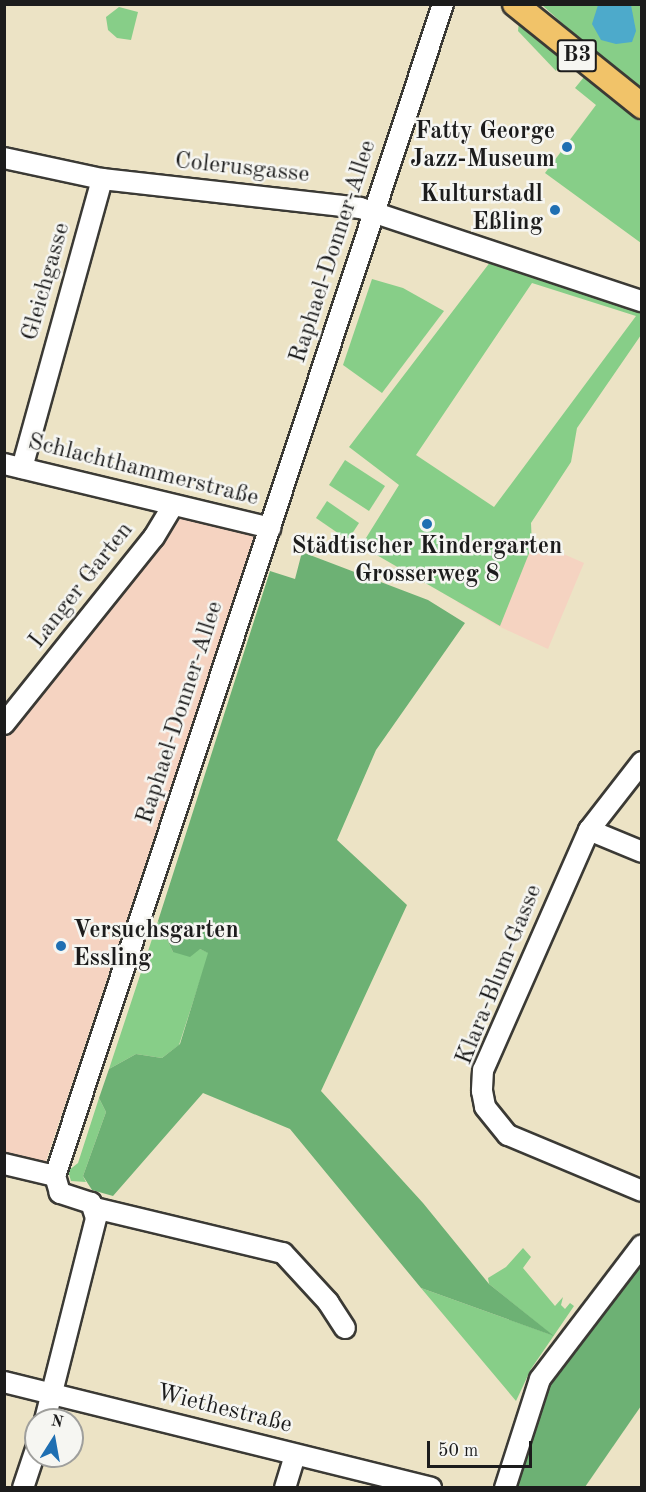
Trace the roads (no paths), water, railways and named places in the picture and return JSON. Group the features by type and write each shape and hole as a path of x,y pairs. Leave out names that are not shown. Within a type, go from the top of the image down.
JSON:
{"main road":[{"name":"B3","path":"515,4 535,14 642,106"}],"street":[{"name":"Raphael-Donner-Allee","path":"55,1176 443,4"},
{"name":"Colerusgasse","path":"4,158 102,179 374,212 642,301"},
{"name":"Gleichgasse","path":"13,466 102,179"},
{"name":"Schlachthammerstraße","path":"13,466 270,528"},
{"name":"Langer Garten","path":"4,724 154,537 173,506"},
{"name":"Klara-Blum-Gasse","path":"642,762 589,830 483,1070 482,1091 485,1107 508,1135 642,1191"},
{"path":"589,830 642,852"},
{"path":"4,1164 55,1176 60,1193 91,1203 95,1208 283,1253 328,1302 345,1328"},
{"path":"48,1408 95,1228 95,1208"},
{"path":"505,1488 540,1379 642,1245"},
{"name":"Wiethestraße","path":"4,1382 431,1488"},
{"path":"285,1488 294,1455"},
{"path":"23,1488 30,1468"}],"water":[{"path":"598,5 631,5 636,31 632,42 616,44 601,40 592,24"}],"place":[{"name":"Fatty George Jazz-Museum","path":"567,147"},
{"name":"Kulturstadl Eßling","path":"555,210"},
{"name":"Städtischer Kindergarten Grosserweg 8","path":"427,524"},
{"name":"Versuchsgarten Essling","path":"61,946"}]}
